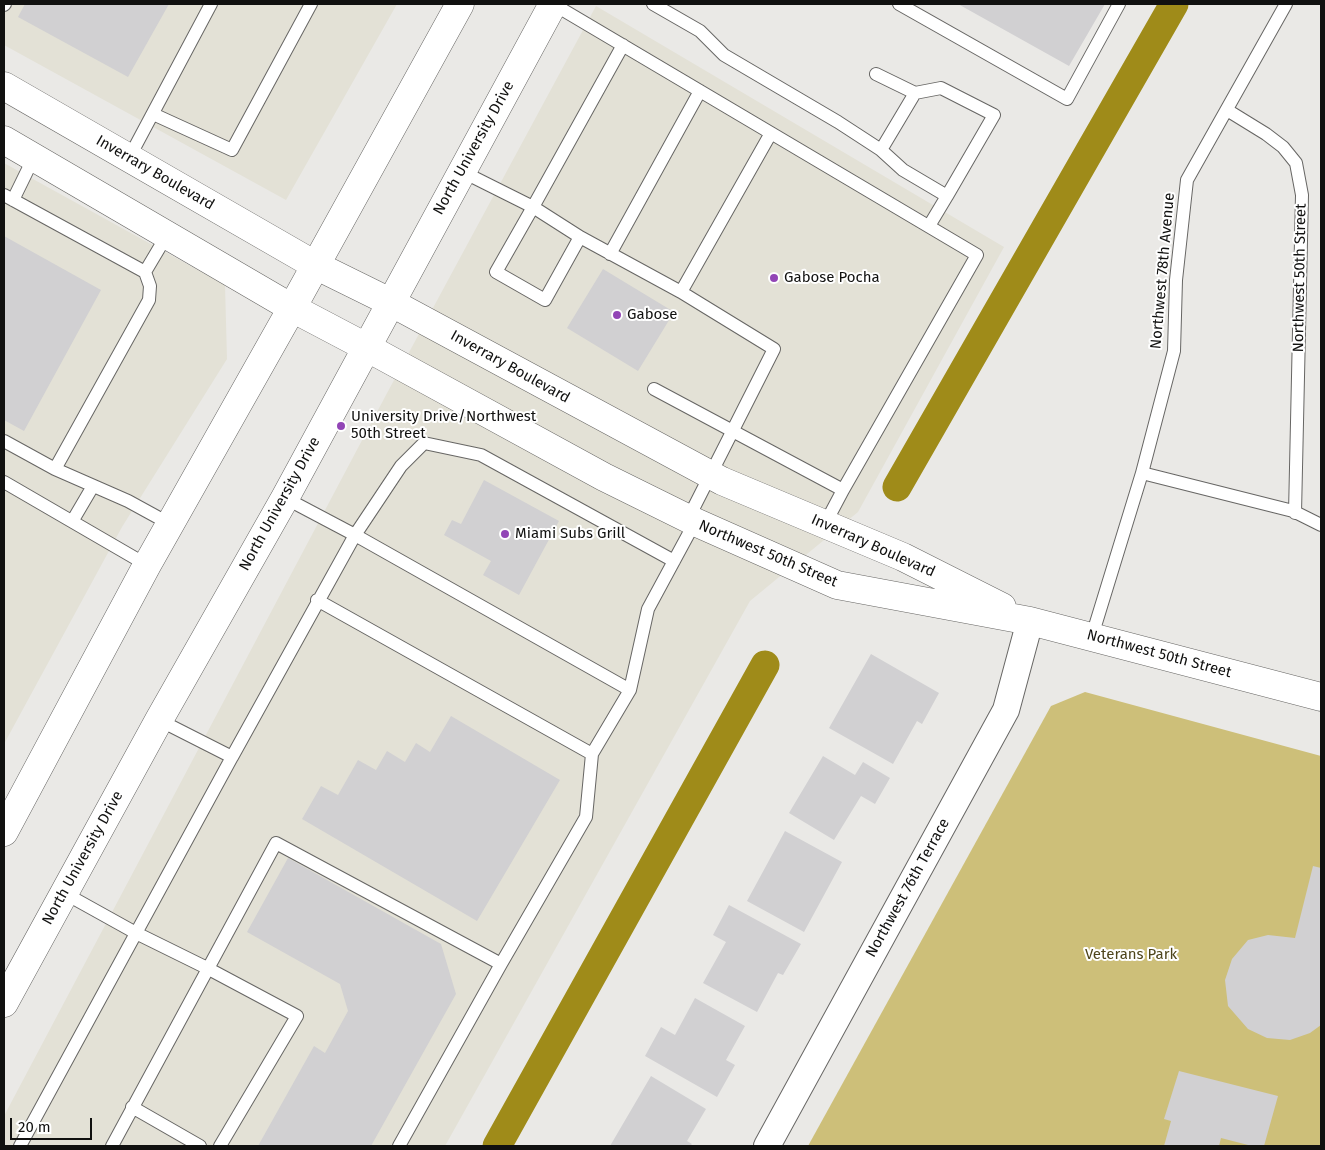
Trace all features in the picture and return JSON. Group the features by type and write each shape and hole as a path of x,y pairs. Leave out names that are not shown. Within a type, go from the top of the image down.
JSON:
{"street":[{"path":"4,832 147,565 460,4"},
{"name":"North University Drive","path":"4,1003 285,498 553,4"},
{"name":"Inverrary Boulevard","path":"4,86 316,265 390,302 710,474 903,557 1030,621"},
{"path":"4,140 292,308 366,347"},
{"name":"Northwest 50th Street","path":"366,347 604,477 691,521 837,585 1030,621 1321,697"},
{"name":"Northwest 76th Terrace","path":"772,1144 1006,710 1030,621"}],"lane":[{"path":"129,158 211,4"},
{"path":"153,114 232,150 311,4"},
{"path":"553,4 977,254 825,524"},
{"path":"653,4 700,31 724,55 838,122 881,150 903,170 947,196"},
{"path":"899,4 1067,99 1119,4"},
{"name":"Northwest 78th Avenue","path":"1142,473 1174,351 1176,280 1186,180 1286,4"},
{"path":"580,236 545,300 496,272 623,45"},
{"path":"876,74 916,93 941,88 994,114 929,226"},
{"path":"610,254 700,91"},
{"path":"881,150 916,93"},
{"name":"Northwest 50th Street","path":"1227,110 1283,147 1296,163 1302,195 1295,513"},
{"path":"681,292 771,133"},
{"path":"34,158 8,198 145,272 150,286 149,300 55,469"},
{"path":"399,1146 586,817 592,754 630,690 648,609 674,561 710,474 774,349 681,292 610,254 533,207 461,171"},
{"path":"145,272 167,235"},
{"path":"654,389 843,490"},
{"path":"4,441 55,469 128,501 170,524"},
{"path":"20,1146 355,535 401,466 424,443 481,455 674,561"},
{"path":"1092,636 1142,473 1295,513 1321,525"},
{"path":"4,482 73,520 147,565"},
{"path":"73,520 93,486"},
{"path":"285,498 355,535 630,690"},
{"path":"318,600 592,754"},
{"path":"160,720 232,757"},
{"path":"112,1146 276,843 501,964"},
{"path":"64,893 136,933 207,968 296,1016 220,1146"},
{"path":"132,1107 200,1146"}],"shaded area":[{"path":"4,4 397,4 286,200 4,45"},
{"path":"596,6 1004,247 858,512 750,601 445,1146 4,1146 4,1116 386,395"},
{"path":"4,163 225,285 227,359 122,527 4,744"}],"green space":[{"name":"Veterans Park","path":"1085,692 1321,756 1321,1146 808,1146 1051,706"}],"building":[{"path":"25,4 169,4 128,77 18,17"},
{"path":"958,4 1105,4 1069,66"},
{"path":"4,236 101,290 24,431 4,420"},
{"path":"603,269 674,312 638,371 567,328"},
{"path":"484,480 559,521 519,595 483,575 491,561 444,535 452,520 461,524"},
{"path":"871,654 939,693 922,724 917,721 893,764 829,728"},
{"path":"451,716 560,780 477,921 302,819 321,786 338,795 358,760 376,770 387,751 405,762 416,743 430,752"},
{"path":"823,756 855,775 863,762 890,778 875,804 861,796 834,840 789,813"},
{"path":"785,831 842,862 804,932 747,901"},
{"path":"288,858 441,944 456,994 371,1146 258,1146 314,1046 325,1053 348,1011 340,984 247,932"},
{"path":"1313,866 1321,868 1321,1025 1310,1033 1290,1040 1267,1038 1248,1029 1228,1006 1225,980 1232,959 1248,940 1268,935 1295,938"},
{"path":"729,905 801,944 783,975 778,973 757,1012 703,983 726,942 713,935"},
{"path":"695,998 745,1026 726,1060 735,1065 717,1097 645,1056 661,1027 675,1035"},
{"path":"1179,1071 1278,1096 1264,1146 1252,1146 1221,1138 1219,1146 1164,1146 1171,1121 1164,1119"},
{"path":"651,1076 706,1109 687,1141 692,1144 690,1146 610,1146"}],"waterway":[{"path":"897,487 1174,4"},
{"path":"497,1146 765,665"}],"place":[{"name":"Gabose Pocha","path":"774,278"},
{"name":"Gabose","path":"617,315"},
{"name":"University Drive/Northwest 50th Street","path":"341,426"},
{"name":"Miami Subs Grill","path":"505,534"}]}
